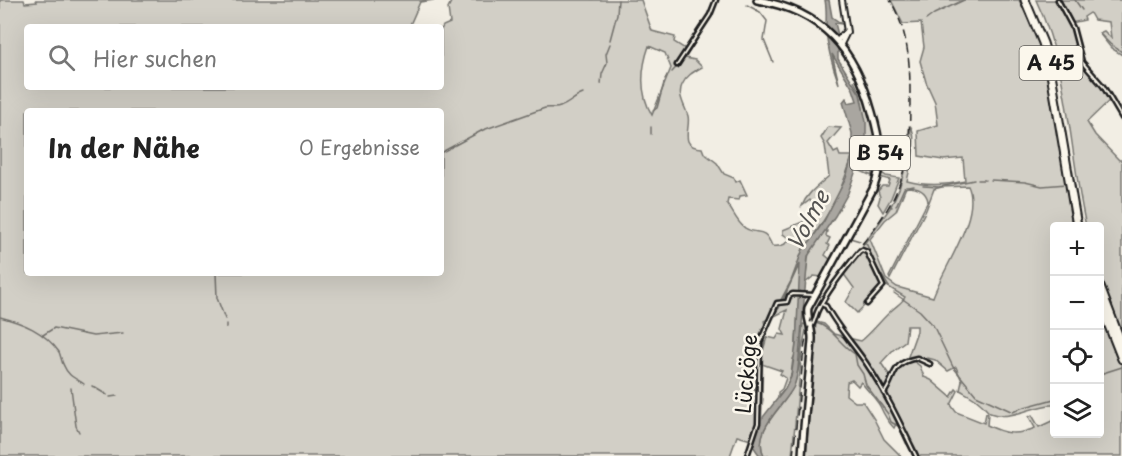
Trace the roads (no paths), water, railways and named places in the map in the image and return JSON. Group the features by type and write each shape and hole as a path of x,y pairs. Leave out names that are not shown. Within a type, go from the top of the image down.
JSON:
{"highway":[{"name":"A 45","path":"1027,0 1044,41 1052,68 1077,222"},
{"path":"1104,309 1122,345"},
{"path":"1104,310 1122,359"}],"main road":[{"name":"B 54","path":"757,0 794,9 825,28 839,42 855,65 866,90 879,138 880,161 876,182 807,311 812,337 801,456"}],"street":[{"path":"677,65 710,15 716,0"},
{"path":"839,42 846,27 842,0"},
{"path":"1058,0 1073,28 1080,59 1103,86 1122,118"},
{"path":"811,327 815,322 817,312 842,274 862,250 867,252 883,286 867,304"},
{"name":"Lücköge","path":"747,456 758,423 760,342 773,309 778,302 787,302 791,294 814,295"},
{"path":"822,305 826,306 885,393 916,456"},
{"path":"885,393 891,376 903,363 917,358 930,364"}],"waterway":[{"path":"610,40 618,0"},
{"path":"926,20 964,0"},
{"path":"1075,0 1082,10"},
{"path":"747,5 760,12 767,21 764,40 773,62"},
{"path":"686,57 714,11"},
{"path":"1100,34 1122,52"},
{"path":"601,84 610,44"},
{"path":"672,72 683,60"},
{"path":"665,80 667,75"},
{"path":"653,111 657,108 664,83"},
{"path":"444,151 483,130 545,108 560,107 583,94"},
{"path":"651,127 651,134"},
{"path":"923,186 939,187 974,180"},
{"path":"978,180 985,180"},
{"path":"991,180 1025,182 1042,186 1067,184"},
{"path":"896,206 904,188 914,186"},
{"path":"850,238 860,241"},
{"path":"863,243 867,245 874,263 889,287"},
{"path":"216,276 217,298 225,319"},
{"path":"894,293 920,311 933,325 953,367 976,395 1013,412 1050,400"},
{"path":"0,317 25,325 40,333 59,352 68,372 84,384"},
{"path":"816,323 827,328 855,354 866,385 888,414 891,422 898,426 910,449"},
{"path":"43,335 54,328 93,336 123,333"},
{"path":"761,423 762,355"},
{"path":"1104,373 1122,367"},
{"path":"92,386 107,395"},
{"path":"71,388 76,426 79,432"},
{"path":"110,397 117,396"}],"railway":[{"path":"793,456 804,349 811,320 828,288 884,215 899,186 906,160 910,120 908,56 904,33 890,0"}],"water label":[{"name":"Volme","path":"808,220"}]}
